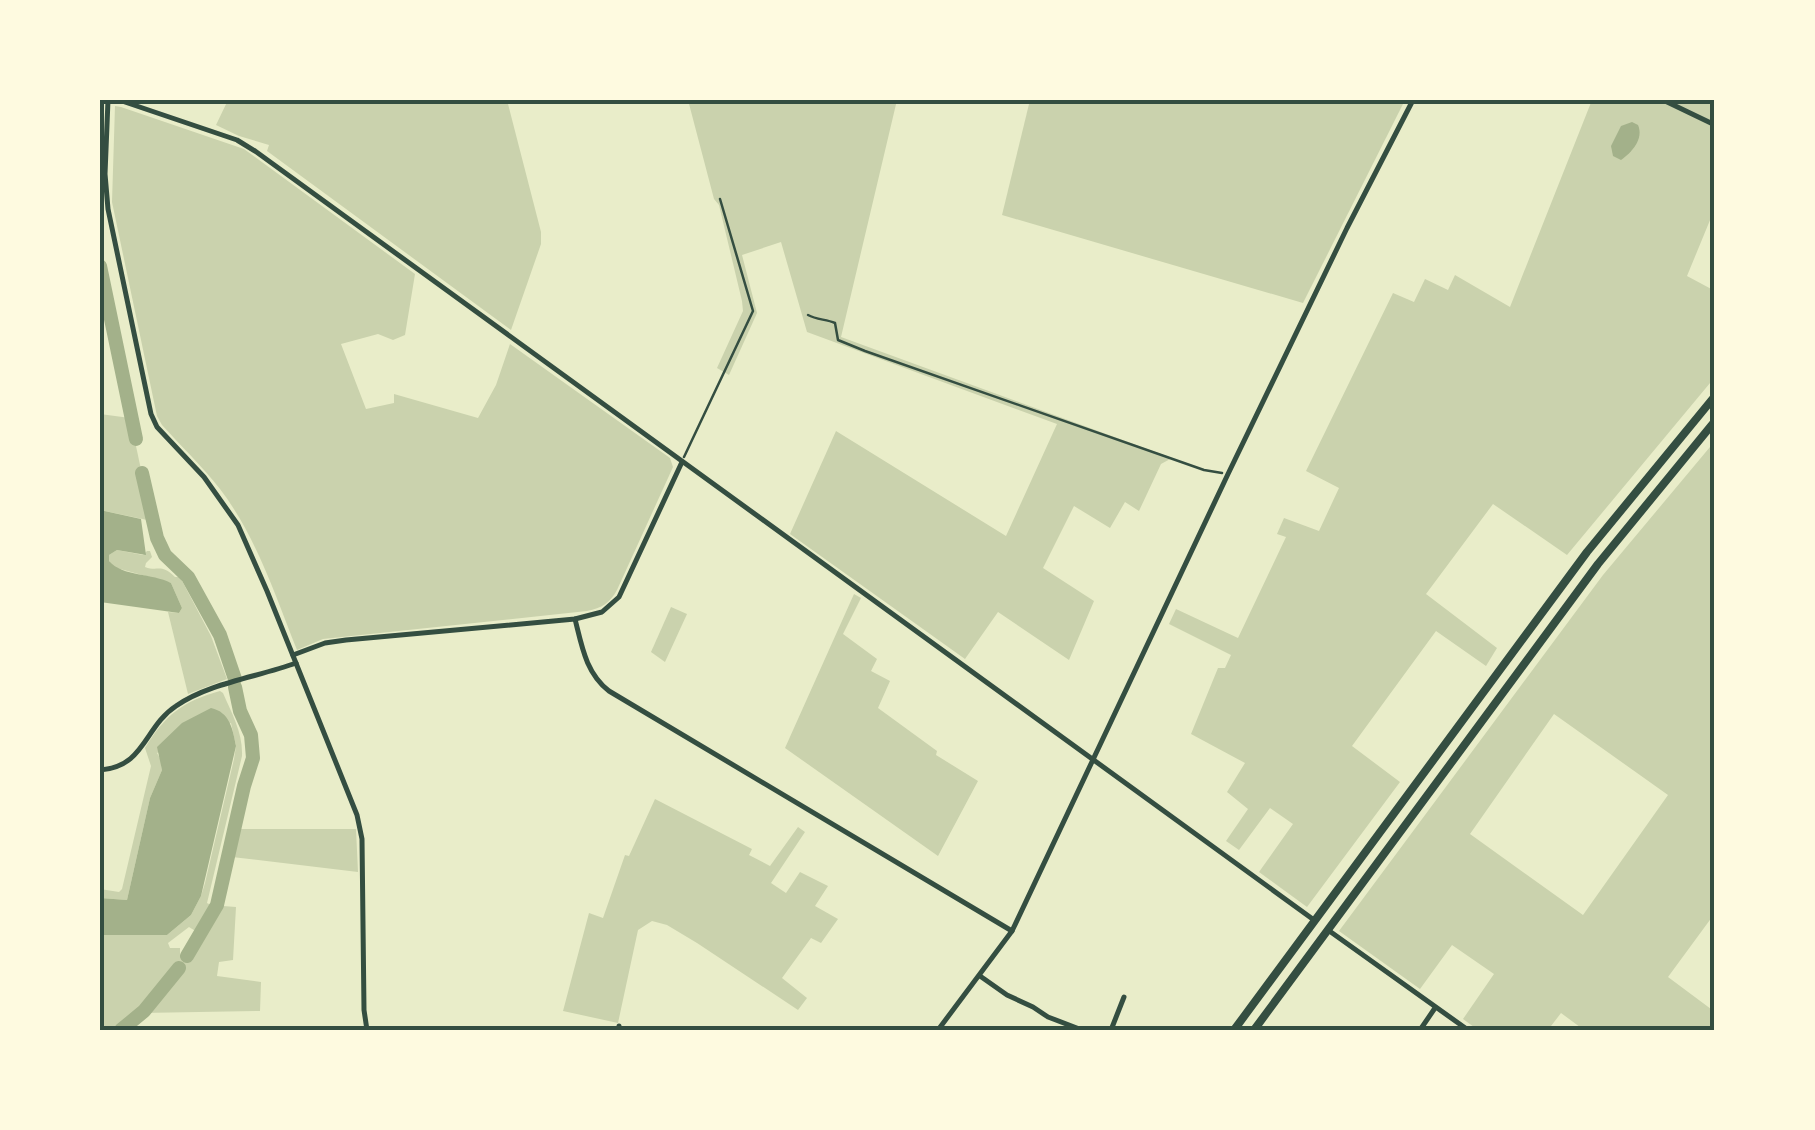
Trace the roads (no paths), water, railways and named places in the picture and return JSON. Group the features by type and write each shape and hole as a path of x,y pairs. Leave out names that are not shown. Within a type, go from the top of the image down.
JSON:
{"highway":[{"path":"1234,1030 1587,552 1715,396"},
{"path":"1254,1030 1598,564 1715,421"}],"street":[{"path":"108,100 108,209 151,414 158,427 204,477 238,526 356,815 362,839 367,1030"},
{"path":"120,100 246,145 1314,920"},
{"path":"938,1030 1012,931 1228,474 1413,100"},
{"path":"1663,100 1715,125"},
{"path":"100,770 119,766 135,756 154,725 178,704 295,659 325,643 575,619 602,612 619,597 682,462"},
{"path":"575,619 590,670 609,691 1012,931"},
{"path":"1328,930 1468,1030"},
{"path":"980,976 1007,996 1082,1030"},
{"path":"1112,1030 1124,997"},
{"path":"1420,1030 1436,1007"}],"waterway":[{"path":"100,266 136,439"},
{"path":"142,473 157,538 165,555 188,577 220,635 235,679"},
{"path":"187,956 217,905 253,758 251,735 235,687"},
{"path":"121,1030 144,1011 179,968"}]}
